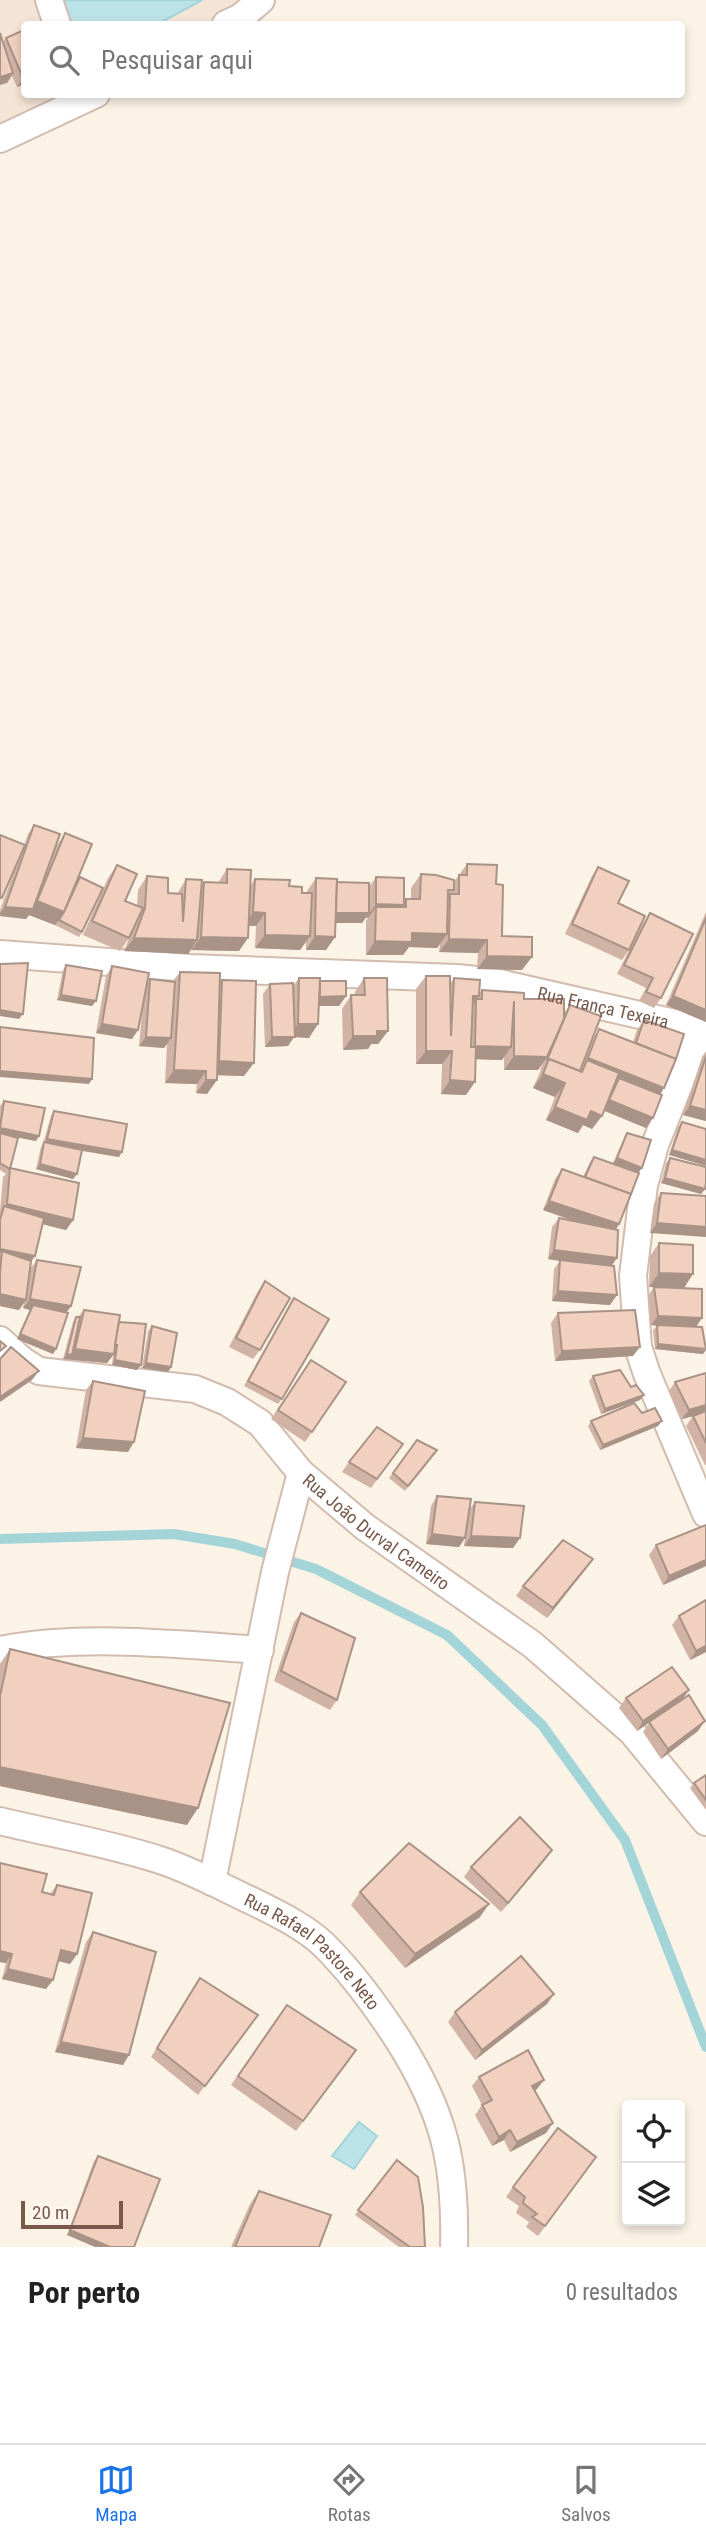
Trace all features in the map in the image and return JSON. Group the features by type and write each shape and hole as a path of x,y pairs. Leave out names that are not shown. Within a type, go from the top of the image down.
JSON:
{"street":[{"path":"49,0 56,21"},
{"path":"232,21 261,0"},
{"path":"0,139 84,98"},
{"name":"Rua França Texeira","path":"0,954 190,968 457,978 495,982 703,1029 655,1145 644,1185 633,1276 638,1347 706,1514"},
{"name":"Rua João Durval Cameiro","path":"0,1339 23,1361 39,1371 195,1389 227,1402 260,1423 301,1473 365,1527 543,1654 632,1732 706,1822"},
{"path":"212,1882 275,1572 301,1473"},
{"path":"0,1650 36,1643 160,1643 260,1650"},
{"name":"Rua Rafael Pastore Neto","path":"0,1821 161,1860 285,1918 322,1944 375,2004 434,2104 450,2162 455,2211 454,2247"}],"shaded area":[{"path":"0,0 264,0 232,21 21,21 21,98 108,98 0,148"}],"water":[{"path":"62,0 202,0 164,21 67,21"},
{"path":"359,2122 377,2136 354,2169 332,2156"}],"building":[{"path":"21,31 21,73 6,38"},
{"path":"0,33 13,73 0,77"},
{"path":"34,825 60,834 33,909 5,907"},
{"path":"65,833 92,844 64,912 37,901"},
{"path":"0,835 25,845 2,898 0,897"},
{"path":"467,864 497,865 496,884 503,885 502,936 532,937 532,957 487,956 487,940 449,939 450,894 459,894 459,875 467,875"},
{"path":"117,865 137,874 125,901 143,908 129,938 92,921"},
{"path":"598,867 629,881 618,903 645,916 629,950 572,924"},
{"path":"227,869 251,870 248,938 201,937 204,882 227,883"},
{"path":"421,874 454,880 454,890 448,890 447,934 412,933 412,942 375,941 376,907 406,907 406,899 420,899"},
{"path":"147,876 168,878 168,893 182,894 183,922 186,879 202,880 197,940 134,938 145,908"},
{"path":"80,877 103,888 82,932 59,920"},
{"path":"376,877 404,878 404,905 376,904"},
{"path":"316,878 337,879 335,937 315,936"},
{"path":"255,879 290,880 289,886 302,887 302,893 312,893 310,936 265,935 265,913 253,912"},
{"path":"337,882 369,883 369,913 336,913"},
{"path":"650,913 693,934 661,998 646,992 653,978 624,965"},
{"path":"706,918 706,1010 673,996"},
{"path":"28,963 23,1014 0,1010 0,964"},
{"path":"66,965 102,971 96,1001 61,995"},
{"path":"112,966 149,973 138,1030 102,1024"},
{"path":"180,972 220,973 217,1080 206,1080 206,1071 174,1070"},
{"path":"426,976 450,976 451,1036 454,978 480,980 479,996 473,996 471,1047 476,1047 475,1082 450,1080 452,1051 426,1051"},
{"path":"299,978 320,978 318,1024 298,1024"},
{"path":"364,978 387,978 388,1031 377,1031 377,1036 353,1036 351,995 365,995"},
{"path":"150,979 175,982 171,1038 146,1037"},
{"path":"222,980 256,981 254,1063 219,1061"},
{"path":"320,981 346,981 346,996 320,997"},
{"path":"293,983 295,1037 272,1037 270,984"},
{"path":"482,990 524,993 524,999 564,999 564,1019 547,1057 514,1056 514,1001 511,1047 475,1046 476,999 482,999"},
{"path":"570,1005 601,1016 580,1071 547,1060"},
{"path":"644,1020 684,1034 676,1059 636,1043"},
{"path":"0,1027 94,1038 92,1079 0,1071"},
{"path":"599,1029 676,1059 664,1088 588,1058"},
{"path":"706,1056 706,1110 690,1106"},
{"path":"549,1059 582,1072 587,1060 619,1073 602,1116 591,1111 587,1120 555,1107 565,1083 543,1074"},
{"path":"619,1078 662,1095 653,1118 609,1100"},
{"path":"4,1101 45,1108 39,1136 0,1128"},
{"path":"54,1111 127,1124 122,1152 47,1139"},
{"path":"682,1122 706,1129 706,1160 672,1150"},
{"path":"0,1133 18,1138 10,1169 0,1163"},
{"path":"627,1133 651,1140 642,1168 617,1158"},
{"path":"44,1142 82,1150 77,1174 40,1164"},
{"path":"594,1157 639,1173 631,1194 585,1177"},
{"path":"670,1158 706,1167 705,1189 665,1178"},
{"path":"10,1168 79,1183 73,1220 7,1204"},
{"path":"562,1169 631,1194 619,1224 549,1201"},
{"path":"661,1193 706,1196 706,1227 657,1223"},
{"path":"4,1206 44,1218 35,1256 0,1249 0,1220"},
{"path":"559,1218 618,1230 617,1258 554,1250"},
{"path":"659,1243 693,1245 693,1274 659,1273"},
{"path":"2,1251 31,1261 26,1300 0,1294"},
{"path":"37,1260 81,1267 71,1306 30,1299"},
{"path":"560,1260 614,1266 617,1295 558,1291"},
{"path":"265,1281 290,1298 260,1350 236,1338"},
{"path":"654,1287 702,1289 702,1318 658,1316"},
{"path":"294,1298 329,1319 282,1399 248,1381"},
{"path":"33,1305 68,1313 56,1349 20,1334"},
{"path":"84,1310 120,1315 114,1354 75,1349"},
{"path":"635,1310 640,1347 562,1351 558,1313"},
{"path":"76,1317 80,1317 72,1355 67,1354"},
{"path":"119,1322 146,1324 141,1365 115,1360"},
{"path":"657,1325 702,1327 706,1349 658,1344"},
{"path":"152,1326 177,1333 171,1367 146,1363"},
{"path":"11,1347 39,1371 0,1397 0,1359"},
{"path":"311,1360 346,1382 312,1432 278,1410"},
{"path":"620,1370 631,1387 636,1385 644,1395 605,1409 593,1376"},
{"path":"706,1373 706,1405 689,1410 675,1382"},
{"path":"93,1381 145,1391 134,1442 83,1438"},
{"path":"634,1403 642,1413 655,1408 662,1421 603,1445 591,1421"},
{"path":"706,1411 706,1443 693,1416"},
{"path":"377,1427 403,1444 377,1479 349,1462"},
{"path":"417,1440 437,1450 408,1486 393,1473"},
{"path":"437,1496 471,1499 465,1538 432,1534"},
{"path":"475,1502 524,1506 520,1538 471,1536"},
{"path":"706,1525 706,1560 669,1576 656,1545"},
{"path":"563,1540 593,1559 553,1608 523,1586"},
{"path":"706,1600 706,1646 696,1651 679,1616"},
{"path":"301,1613 355,1638 337,1700 281,1671"},
{"path":"10,1649 230,1703 198,1808 0,1767 0,1696"},
{"path":"672,1667 689,1690 643,1721 626,1698"},
{"path":"689,1695 705,1721 668,1749 649,1722"},
{"path":"706,1775 706,1800 694,1783"},
{"path":"520,1817 552,1850 508,1903 471,1867"},
{"path":"409,1843 489,1904 415,1954 360,1892"},
{"path":"0,1863 47,1874 42,1892 54,1895 57,1885 92,1893 77,1954 61,1950 53,1980 8,1969 12,1954 0,1951"},
{"path":"93,1932 156,1952 129,2055 61,2042"},
{"path":"521,1956 554,1994 482,2050 455,2012"},
{"path":"200,1978 258,2015 205,2086 157,2048"},
{"path":"287,2005 356,2050 303,2121 238,2076"},
{"path":"528,2050 544,2080 532,2086 553,2123 517,2142 510,2130 499,2137 482,2105 492,2100 479,2077"},
{"path":"558,2128 596,2157 545,2226 532,2217 537,2214 523,2203 525,2197 513,2187"},
{"path":"98,2156 160,2179 134,2247 110,2247 70,2230"},
{"path":"397,2160 418,2177 425,2247 410,2247 358,2210"},
{"path":"259,2191 331,2215 319,2247 235,2247"}],"waterway":[{"path":"0,1539 174,1534 235,1544 316,1569 447,1635 542,1725 625,1840 706,2047"}]}
